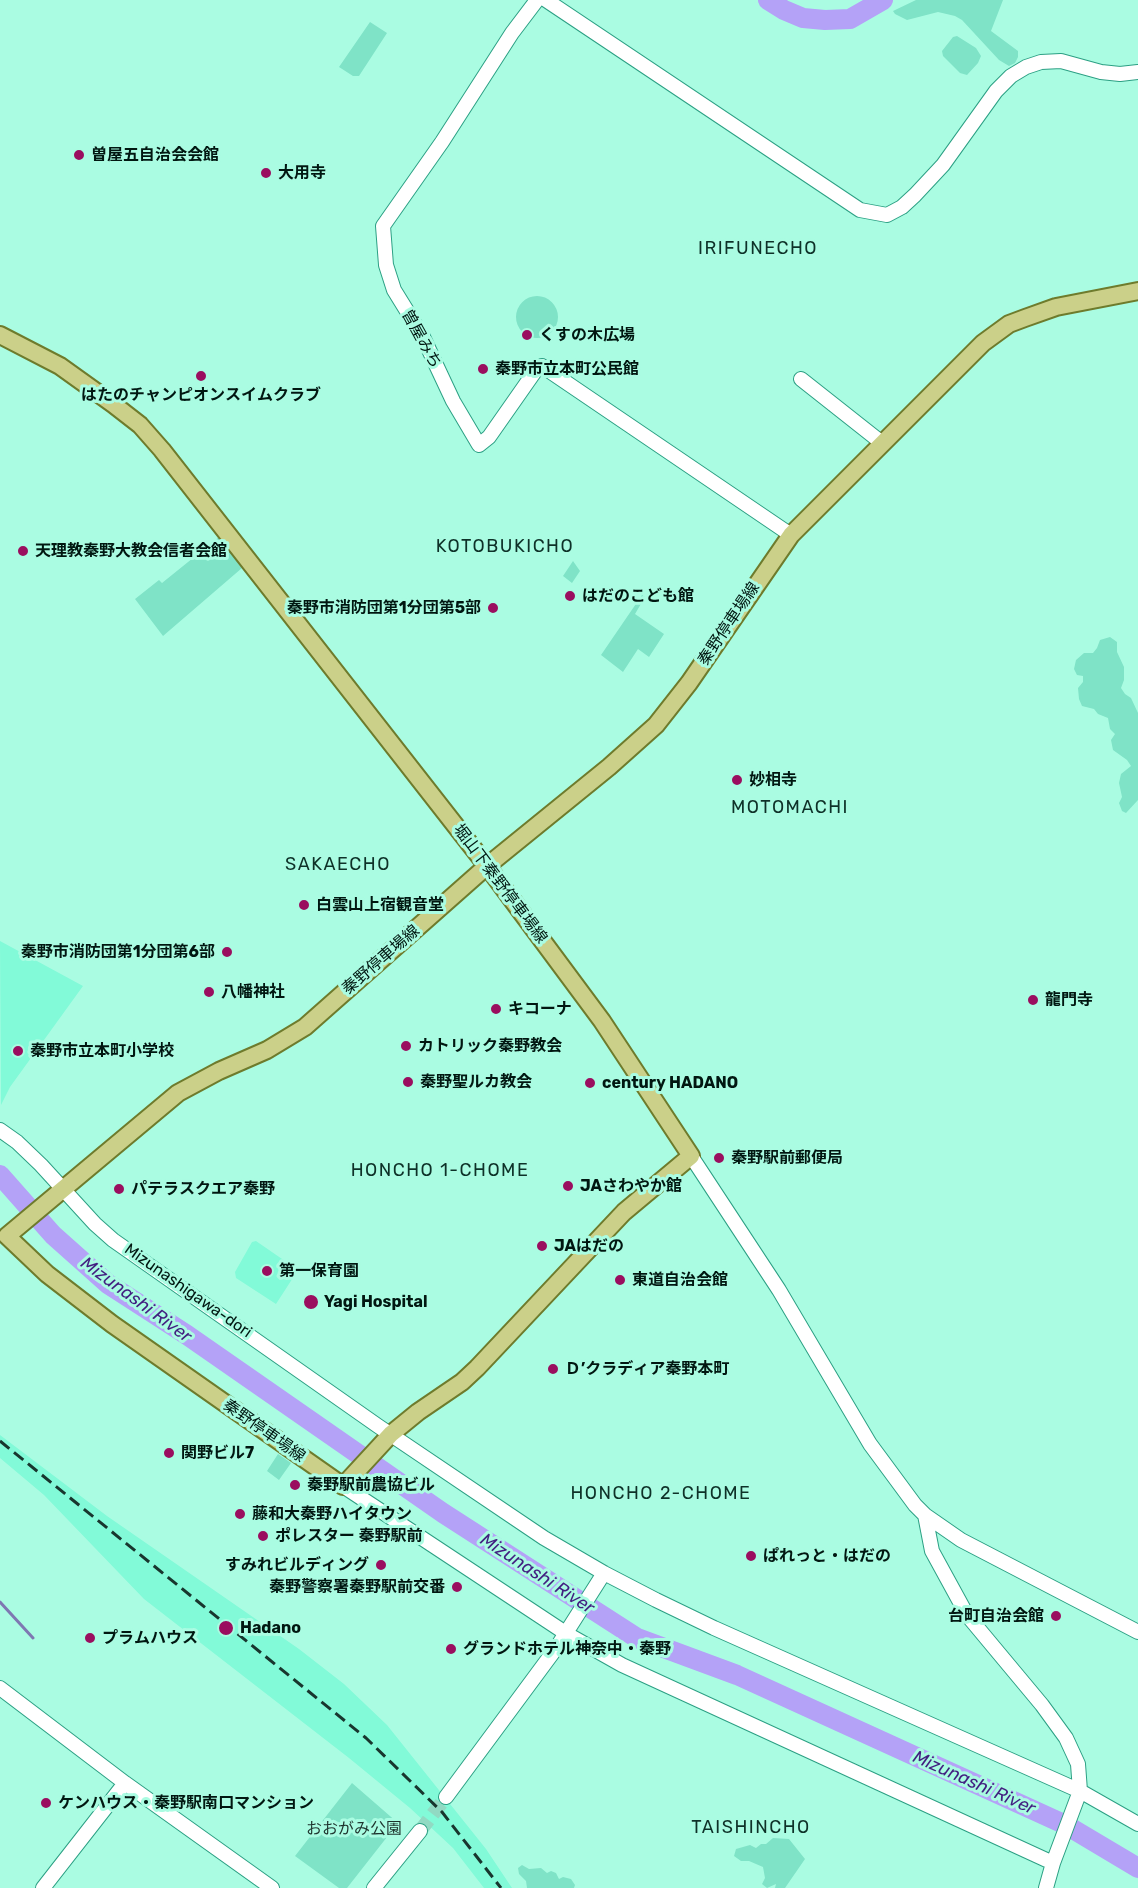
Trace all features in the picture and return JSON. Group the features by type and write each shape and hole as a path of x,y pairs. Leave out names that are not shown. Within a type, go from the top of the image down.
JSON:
{"main road":[{"name":"秦野停車場線","path":"346,1483 112,1324 47,1274 6,1236 178,1093 219,1071 267,1050 305,1027 487,866 609,767 656,725 689,683 790,535 983,343 1009,324 1056,307 1138,291"},
{"name":"堀山下秦野停車場線","path":"0,335 60,366 141,425 247,557 487,866 602,1021 691,1156"},
{"path":"346,1483 389,1437 477,1368 624,1212 691,1156"}],"street":[{"name":"曽屋みち","path":"537,0 512,33 442,142 383,226 386,265 394,290 423,337 453,401 479,446 489,437 538,367 543,366 790,535"},
{"path":"546,0 860,210 887,215 902,207 915,195 943,165 996,91 1011,76 1026,67 1041,62 1061,62 1101,72 1120,74 1138,72"},
{"path":"801,379 882,443"},
{"name":"Mizunashigawa-dori","path":"0,1130 17,1142 41,1165 60,1192 113,1240 389,1437 601,1577 1079,1793 1138,1824"},
{"path":"691,1156 779,1290 870,1444 909,1498 925,1515 961,1540 1138,1632"},
{"path":"346,1483 650,1679 1054,1861"},
{"path":"925,1515 932,1551 967,1615 1066,1738 1078,1764 1079,1793 1046,1888"},
{"path":"446,1797 488,1744 570,1629 601,1577"},
{"path":"0,1688 125,1783 272,1888"},
{"path":"43,1888 125,1783"},
{"path":"374,1888 420,1831"}],"shaded area":[{"name":"秦野市立本町小学校","path":"0,941 83,986 10,1087 1,1105"},
{"name":"第一保育園","path":"256,1241 298,1270 276,1304 236,1278 235,1272 252,1242"},
{"path":"0,1435 107,1516 299,1649 344,1684 387,1725 486,1849 512,1888 484,1888 453,1848 410,1808 144,1599 44,1495 0,1458"}],"green space":[{"path":"916,0 1003,0 991,31 1018,51 1015,63 1009,66 999,60 962,20 955,16 938,12 907,20 893,11"},
{"path":"370,22 387,33 359,76 353,76 339,67"},
{"path":"957,36 976,48 981,56 967,75 960,73 943,56 942,51 953,37"},
{"path":"537,296 552,302 558,317 552,332 537,338 522,332 516,317 522,302"},
{"path":"219,537 242,568 163,636 135,599 159,580 162,583"},
{"path":"573,561 580,571 572,583 563,576"},
{"path":"642,595 645,597 635,614 664,634 649,657 638,649 623,672 601,655"},
{"path":"1110,637 1117,642 1117,652 1124,667 1124,680 1121,688 1131,698 1138,713 1138,800 1126,813 1122,811 1119,803 1122,797 1119,783 1121,774 1131,766 1127,760 1113,750 1111,740 1115,734 1110,729 1108,718 1098,714 1094,709 1082,706 1078,688 1083,682 1083,676 1077,675 1074,669 1076,660 1084,653 1093,653 1100,640"},
{"path":"278,1454 291,1463 279,1480 267,1471"},
{"name":"おおがみ公園","path":"352,1783 398,1823 347,1888 339,1888 295,1856"},
{"path":"773,1838 789,1839 805,1859 785,1888 775,1888 776,1884 767,1888 762,1884 765,1878 763,1867 749,1861 741,1861 734,1856 736,1849 750,1845 756,1848"},
{"path":"522,1865 529,1869 541,1868 547,1873 551,1871 556,1873 559,1879 563,1877 571,1879 575,1885 574,1888 527,1888 526,1881 519,1874 518,1868"}],"waterway":[{"path":"768,0 803,18 825,20 850,19 883,0"},
{"name":"Mizunashi River","path":"0,1175 53,1235 108,1284 187,1335 443,1513 637,1638 737,1675 1066,1825 1138,1868"},
{"path":"0,1602 33,1638"}],"tunnel":[{"path":"420,1831 446,1797"}],"railway":[{"path":"0,1441 366,1738 442,1812 501,1888"}],"place":[{"name":"曽屋五自治会会館","path":"79,155"},
{"name":"大用寺","path":"266,173"},
{"name":"くすの木広場","path":"527,335"},
{"name":"秦野市立本町公民館","path":"483,369"},
{"name":"はたのチャンピオンスイムクラブ","path":"201,376"},
{"name":"天理教秦野大教会信者会館","path":"23,551"},
{"name":"はだのこども館","path":"570,596"},
{"name":"秦野市消防団第1分団第5部","path":"493,608"},
{"name":"妙相寺","path":"737,780"},
{"name":"白雲山上宿観音堂","path":"304,905"},
{"name":"秦野市消防団第1分団第6部","path":"227,952"},
{"name":"八幡神社","path":"209,992"},
{"name":"龍門寺","path":"1033,1000"},
{"name":"キコーナ","path":"496,1009"},
{"name":"カトリック秦野教会","path":"406,1046"},
{"name":"秦野市立本町小学校","path":"18,1051"},
{"name":"秦野聖ルカ教会","path":"408,1082"},
{"name":"century HADANO","path":"590,1083"},
{"name":"秦野駅前郵便局","path":"719,1158"},
{"name":"JAさわやか館","path":"568,1186"},
{"name":"パテラスクエア秦野","path":"119,1189"},
{"name":"JAはだの","path":"542,1246"},
{"name":"第一保育園","path":"267,1271"},
{"name":"東道自治会館","path":"620,1280"},
{"name":"Yagi Hospital","path":"311,1302"},
{"name":"Ｄ’クラディア秦野本町","path":"553,1369"},
{"name":"関野ビル7","path":"169,1453"},
{"name":"秦野駅前農協ビル","path":"295,1485"},
{"name":"藤和大秦野ハイタウン","path":"240,1514"},
{"name":"ポレスター 秦野駅前","path":"263,1536"},
{"name":"ぱれっと・はだの","path":"751,1556"},
{"name":"すみれビルディング","path":"381,1565"},
{"name":"秦野警察署秦野駅前交番","path":"457,1587"},
{"name":"台町自治会館","path":"1056,1616"},
{"name":"Hadano","path":"226,1628"},
{"name":"プラムハウス","path":"90,1638"},
{"name":"グランドホテル神奈中・秦野","path":"451,1649"},
{"name":"ケンハウス・秦野駅南口マンション","path":"46,1803"}],"district":[{"name":"IRIFUNECHO","path":"758,249"},
{"name":"KOTOBUKICHO","path":"505,547"},
{"name":"MOTOMACHI","path":"790,808"},
{"name":"SAKAECHO","path":"338,865"},
{"name":"HONCHO 1-CHOME","path":"440,1171"},
{"name":"HONCHO 2-CHOME","path":"661,1494"},
{"name":"TAISHINCHO","path":"751,1828"}]}
